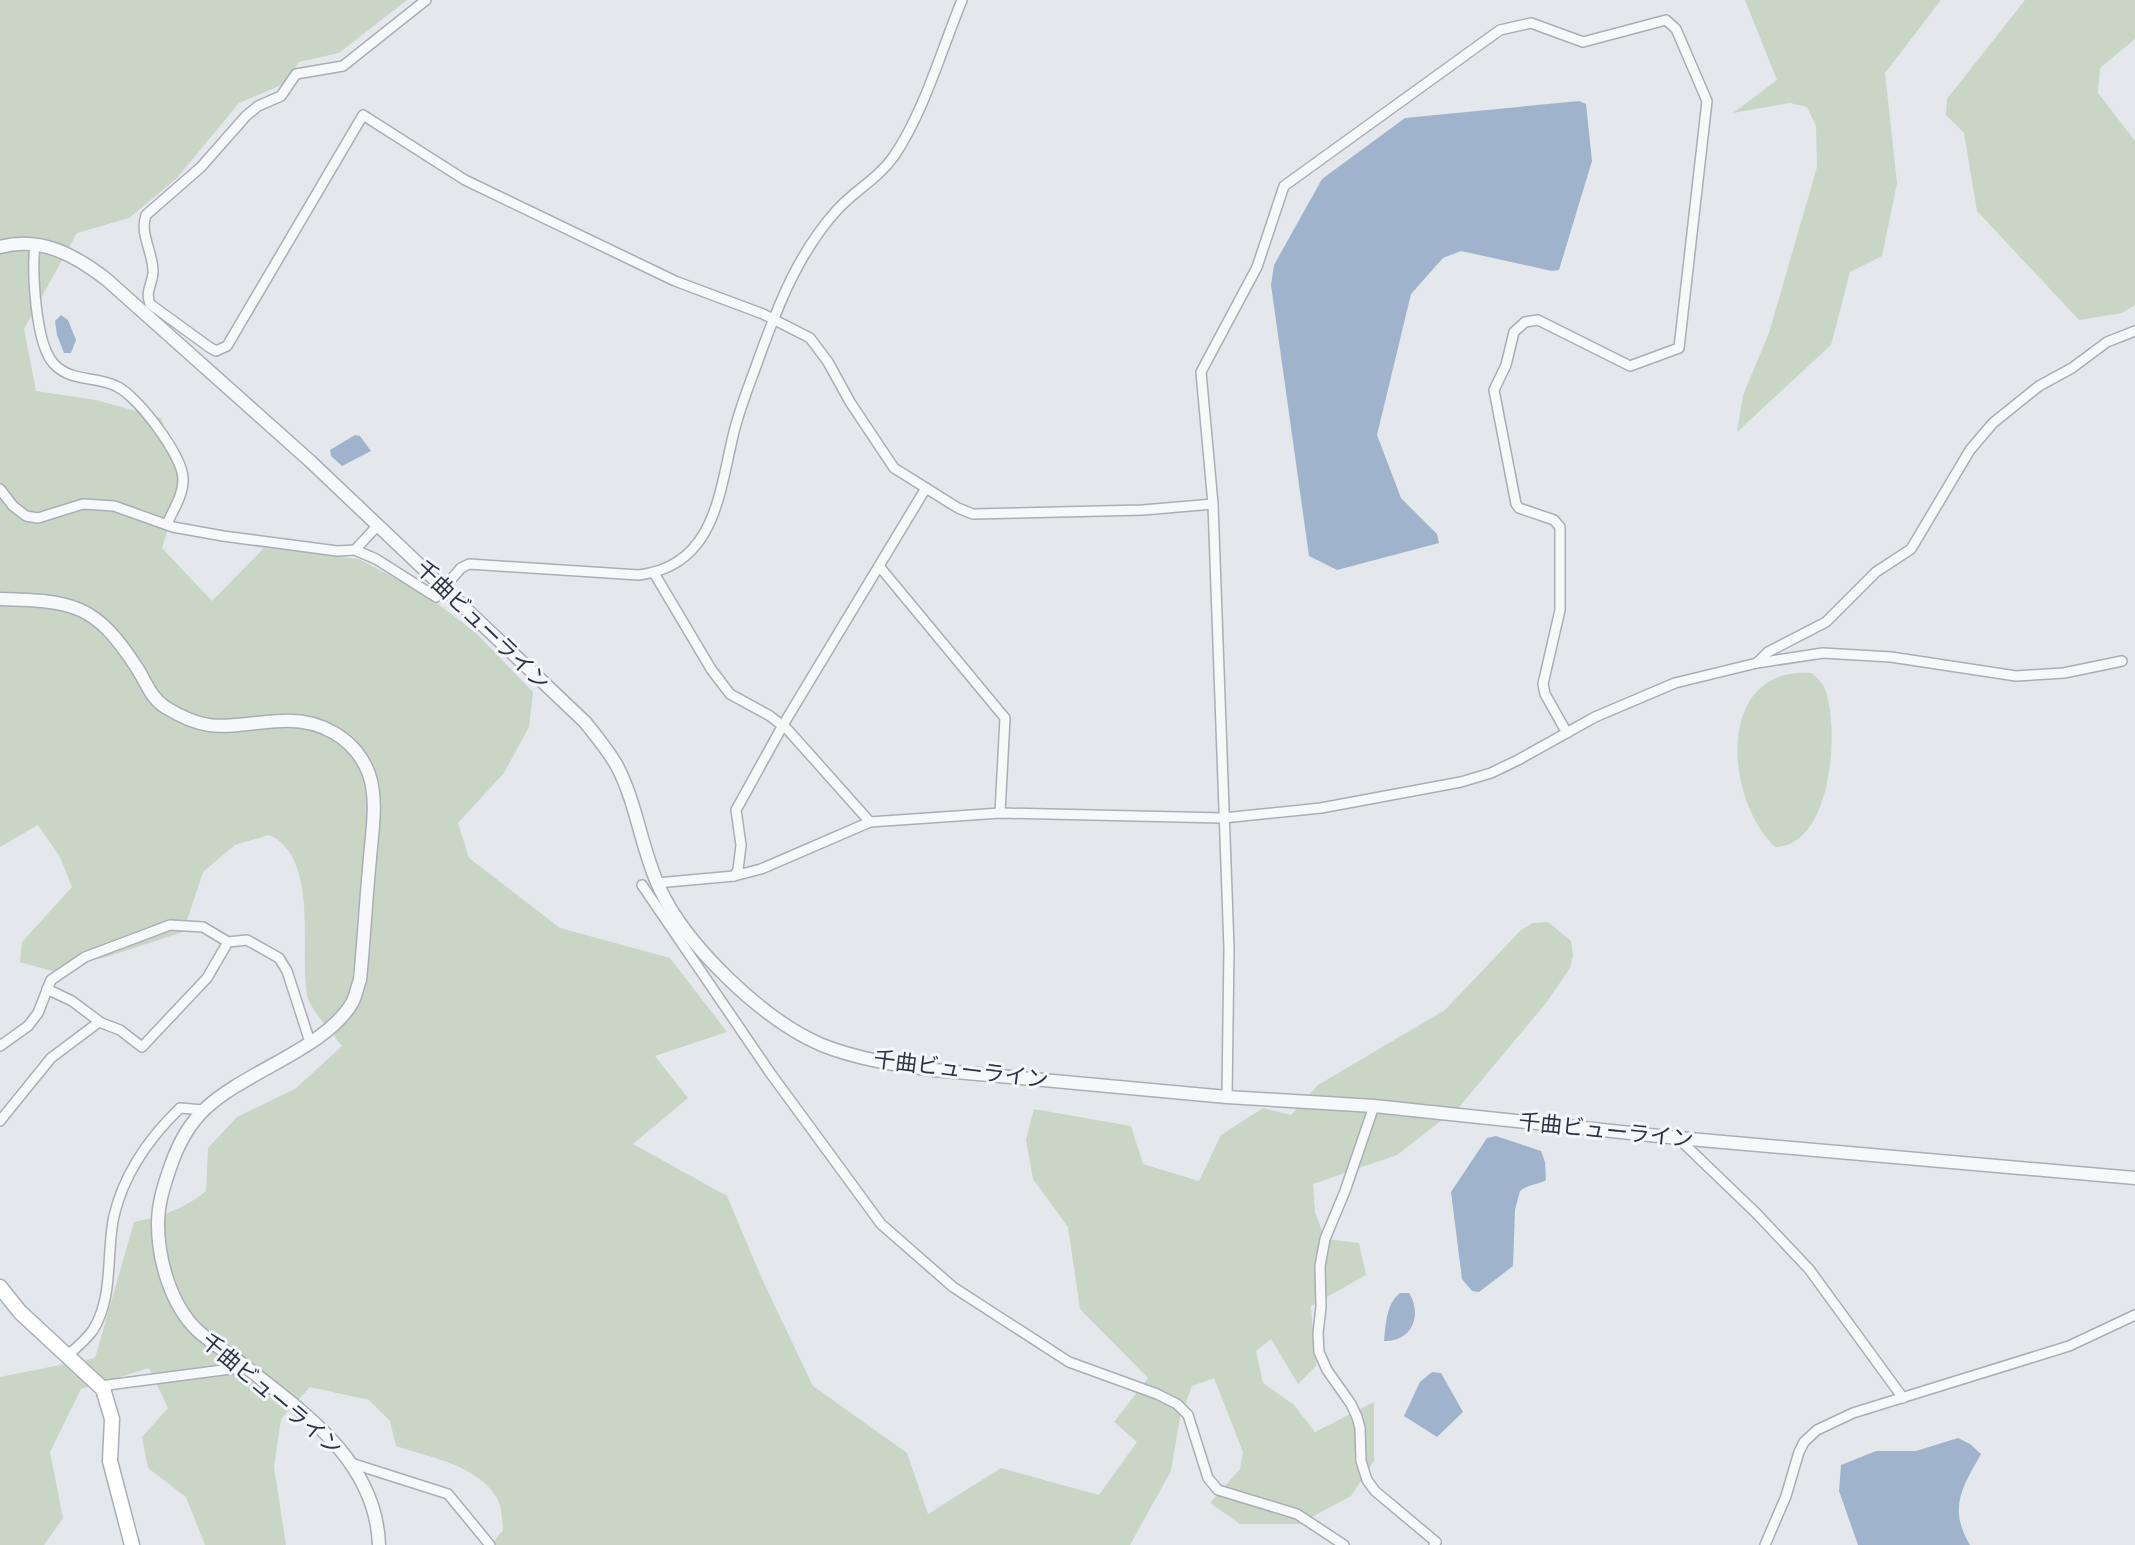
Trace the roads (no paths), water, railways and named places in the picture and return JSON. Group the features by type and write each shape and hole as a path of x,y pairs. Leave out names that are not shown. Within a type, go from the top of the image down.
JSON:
{"main road":[{"path":"1,1291 100,1386 108,1401 112,1419 110,1461 132,1545"}],"street":[{"path":"426,0 343,66 296,74 281,96 258,106 246,116 201,167 146,215 146,245 153,268 147,293 150,304 216,351 227,346 363,115 477,185 675,281 810,338 894,468 958,508 973,514 1143,510 1213,504"},
{"path":"0,489 13,506 26,516 38,518 83,504 95,504 114,506 167,524 223,536 337,551 355,550 376,559 432,597 438,595 461,568 469,564 639,575 654,573 681,559 697,545 705,532 724,477 733,433 773,320 796,266 818,233 845,202 884,170 903,142 962,0"},
{"path":"1227,1097 1229,948 1213,504 1201,372 1257,267 1284,186 1500,30 1531,23 1583,42 1661,21 1671,22 1707,101 1679,348 1634,367 1622,364 1538,320 1532,320 1514,332 1506,365 1494,390 1516,504 1519,508 1554,520 1560,527 1560,610 1543,684 1545,694 1567,733"},
{"path":"35,244 32,266 34,295 49,358 71,376 110,383 126,392 135,399 175,453 183,474 183,485 167,524"},
{"name":"千曲ビューライン","path":"0,247 35,244 69,255 106,279 444,586 585,722 603,744 623,780 666,903 708,957 752,1000 799,1034 823,1045 892,1064 934,1070 1227,1097 1374,1106 1678,1138 2135,1178"},
{"path":"1757,663 1768,652 1826,622 1876,572 1911,549 1970,450 1993,423 2039,386 2072,368 2107,342 2135,331"},
{"path":"734,876 738,870 741,845 736,810 783,725 926,488"},
{"path":"355,550 378,525"},
{"path":"879,566 1005,718 1000,813"},
{"path":"654,573 711,669 730,694 783,725 870,822"},
{"name":"千曲ビューライン","path":"0,599 49,601 81,609 117,640 156,701 184,719 206,726 281,721 317,724 335,732 348,743 369,773 373,810 360,980 354,1001 345,1013 310,1042 223,1093 203,1110 177,1147 160,1197 160,1250 170,1289 196,1329 314,1424 354,1464 371,1496 379,1545"},
{"path":"657,883 734,876 761,869 870,822 1000,813 1223,818 1321,808 1461,782 1491,773 1595,717 1675,683 1757,663 1823,653 1891,657 2016,676 2064,673 2122,661"},
{"path":"642,885 771,1074 881,1224 953,1287 1069,1362 1177,1404 1188,1415 1208,1478 1218,1490 1297,1514 1344,1545"},
{"path":"0,1046 28,1026 38,1013 51,980 85,957 170,925 203,927 228,942 247,940 279,958 287,971 310,1042"},
{"path":"47,989 72,1001 100,1022 120,1030 142,1047 207,978 228,942"},
{"path":"0,1121 51,1058 100,1022"},
{"path":"1374,1106 1325,1239 1320,1266 1319,1352 1357,1417 1361,1461 1367,1480 1375,1491 1436,1542 1434,1545"},
{"path":"67,1356 93,1330 100,1315 107,1287 114,1214 134,1163 162,1125 180,1108 203,1110"},
{"path":"1678,1138 1809,1269 1903,1398"},
{"path":"1765,1545 1804,1442 1827,1424 1853,1413 2069,1346 2135,1315"},
{"path":"100,1386 246,1367"},
{"path":"354,1464 448,1494 490,1545"}],"water":[{"path":"1579,101 1586,104 1592,161 1559,270 1461,251 1443,258 1411,294 1377,435 1401,498 1437,534 1439,543 1337,570 1309,556 1271,285 1274,265 1322,179 1405,118"},
{"path":"61,315 68,320 76,340 71,353 64,353 57,335 55,321"},
{"path":"355,435 360,436 371,451 342,466 331,456 330,450"},
{"path":"1496,1136 1541,1151 1546,1180 1520,1191 1515,1210 1513,1266 1479,1292 1472,1291 1462,1279 1451,1192 1487,1138"},
{"path":"1400,1293 1409,1293 1415,1318 1402,1337 1384,1341 1389,1309"},
{"path":"1432,1372 1441,1373 1463,1412 1437,1437 1404,1416 1420,1382"},
{"path":"1958,1438 1981,1454 1960,1498 1960,1520 1970,1545 1858,1545 1839,1491 1841,1465 1876,1451 1916,1451"}]}
